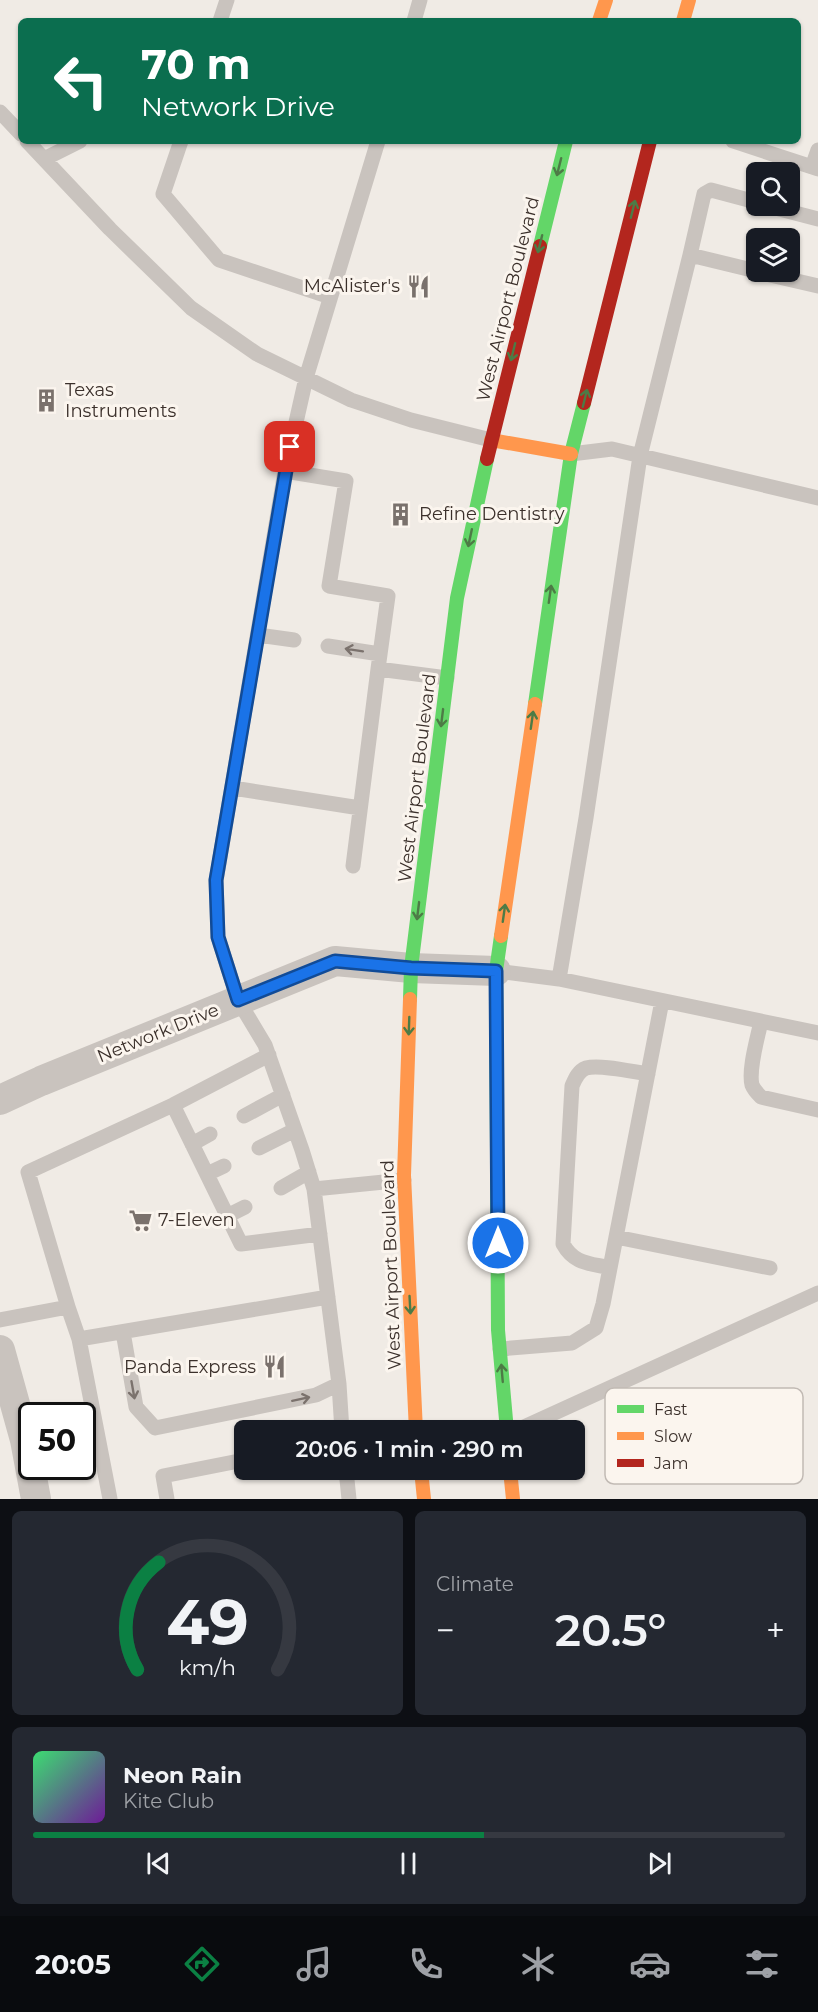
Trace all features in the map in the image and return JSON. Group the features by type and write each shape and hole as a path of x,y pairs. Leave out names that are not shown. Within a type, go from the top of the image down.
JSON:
{"main road":[{"path":"601,18 606,0"},
{"path":"684,18 689,0"},
{"name":"West Airport Boulevard","path":"415,1420 404,1180 411,968 457,598 491,440 565,144"},
{"path":"506,1420 500,1349 496,971 571,454 649,144"},
{"path":"491,440 571,454"},
{"path":"422,1480 424,1499"},
{"path":"511,1480 513,1499"}],"street":[{"name":"Network Drive","path":"0,1100 41,1081 335,961 411,968 496,971"},
{"path":"0,1350 24,1440 36,1499"}],"lane":[{"path":"221,18 227,0"},
{"path":"415,18 420,0"},
{"path":"0,112 18,131"},
{"path":"30,144 110,229 191,308 257,354 351,400 411,420 491,440"},
{"path":"45,159 74,144"},
{"path":"180,144 163,194 219,260 330,297"},
{"path":"341,1420 339,1384 314,1189 269,1055 238,1000 218,937 216,880 285,471 306,378 377,144"},
{"path":"742,144 815,168 818,150"},
{"path":"559,979 586,818 640,456 704,194 711,190 746,199"},
{"path":"800,214 818,219"},
{"path":"690,255 746,268"},
{"path":"800,282 818,286"},
{"path":"571,454 612,450 818,498"},
{"path":"285,471 346,481 329,586 388,596 353,866"},
{"path":"258,634 294,640"},
{"path":"328,646 447,678"},
{"path":"232,788 360,808"},
{"path":"496,971 559,979 818,1033"},
{"path":"500,1349 572,1343 596,1328 610,1268 662,1001"},
{"path":"761,1021 752,1074 755,1091 761,1097 818,1110"},
{"path":"110,1499 79,1339 27,1172 173,1105 269,1055"},
{"path":"610,1268 583,1262 570,1256 563,1244 572,1086 577,1076 585,1069 594,1067 648,1074"},
{"path":"244,1116 283,1095"},
{"path":"173,1105 241,1244 320,1234"},
{"path":"260,1148 295,1130"},
{"path":"192,1144 210,1134"},
{"path":"207,1174 224,1166"},
{"path":"281,1188 309,1172"},
{"path":"314,1189 404,1180"},
{"path":"227,1216 245,1207"},
{"path":"616,1237 770,1268"},
{"path":"609,1388 818,1293"},
{"path":"79,1339 328,1297"},
{"path":"0,1320 68,1307"},
{"path":"123,1332 136,1407 155,1428 316,1395 339,1384"},
{"path":"539,1420 605,1390"},
{"path":"167,1499 163,1476 234,1462"},
{"path":"347,1480 350,1499"}],"traffic: fast":[{"path":"540,246 565,144"},
{"path":"535,704 571,454 584,403"},
{"path":"410,999 411,968 457,598 487,459"},
{"path":"501,936 496,971 498,1330 506,1420"}],"traffic: slow":[{"path":"600,18 606,0"},
{"path":"684,18 689,0"},
{"path":"491,440 571,454"},
{"path":"501,936 535,704"},
{"path":"410,999 404,1175 415,1420"},
{"path":"422,1480 424,1499"},
{"path":"511,1480 513,1499"}],"traffic: jam":[{"path":"584,403 649,144"},
{"path":"487,459 540,246"}],"place":[{"name":"McAlister's","path":"418,286"},
{"name":"Texas Instruments","path":"47,400"},
{"name":"Refine Dentistry","path":"401,514"},
{"name":"7-Eleven","path":"140,1220"},
{"name":"Panda Express","path":"274,1367"}],"route":[{"path":"290,447 216,880 218,937 238,1000 335,961 411,968 496,971 498,1243"}]}
